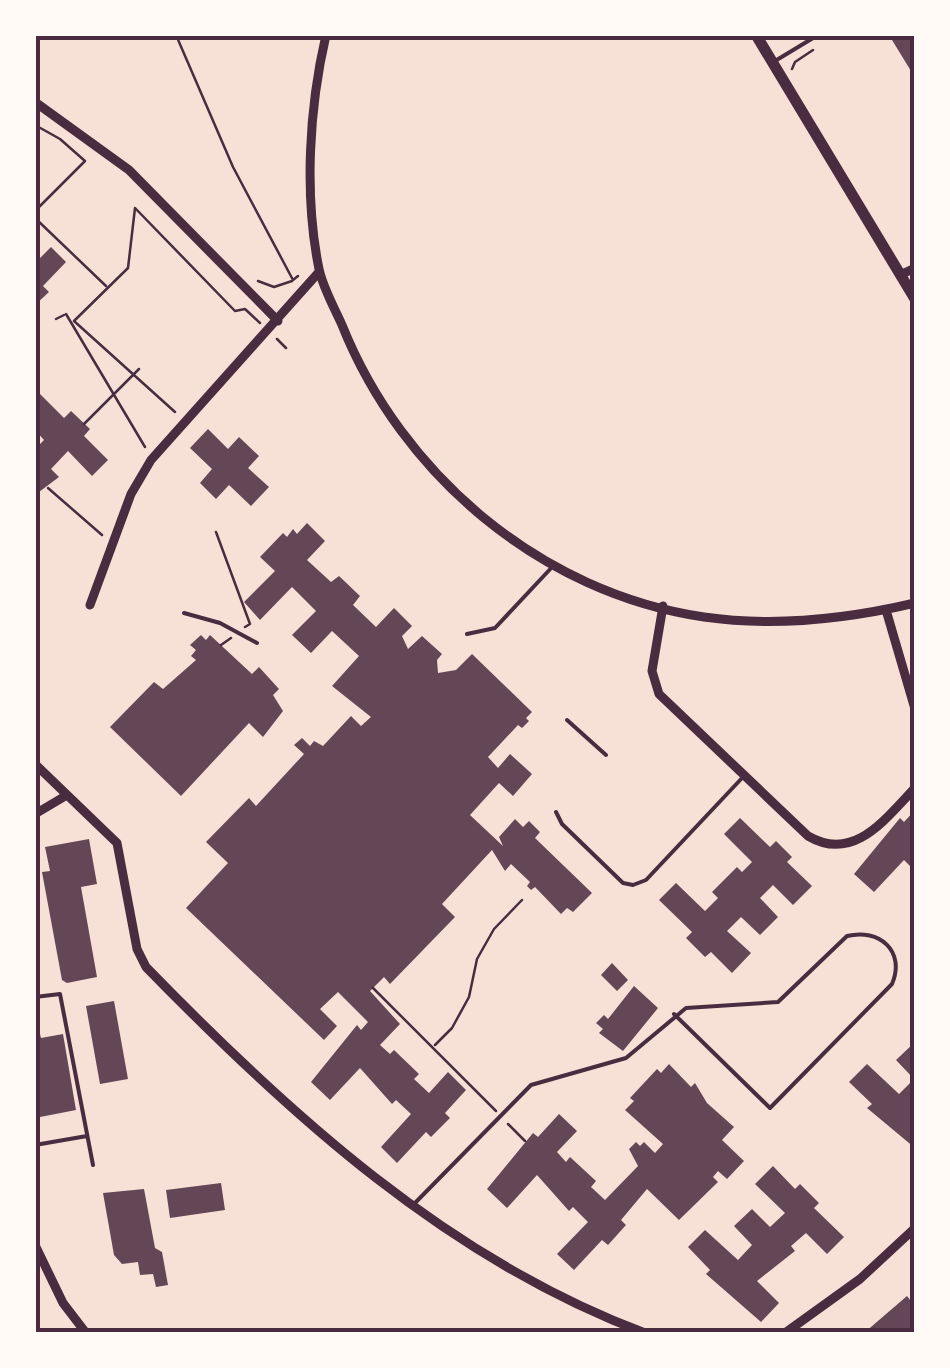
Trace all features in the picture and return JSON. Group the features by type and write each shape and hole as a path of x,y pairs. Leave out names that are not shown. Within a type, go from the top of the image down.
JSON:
{"main road":[{"path":"756,35 915,299"}],"street":[{"path":"326,35 315,93 312,154 319,272 354,355 412,450 486,522 554,564 624,595 702,617 775,621 886,610 915,603"},
{"path":"35,102 129,170 278,320"},
{"path":"900,274 915,268"},
{"path":"90,605 140,476 189,415 319,272"},
{"path":"664,606 654,683 662,698 808,836 831,846 866,837 915,788"},
{"path":"886,610 915,709"},
{"path":"35,764 110,835 122,854 138,949 146,968 329,1140 413,1205 506,1267 645,1333"},
{"path":"35,814 67,795"},
{"path":"785,1333 860,1279 915,1228"},
{"path":"35,1245 63,1303 86,1333"}],"lane":[{"path":"772,62 818,35"},
{"path":"467,634 495,628 554,564"},
{"path":"184,614 220,623 257,643"},
{"path":"566,720 606,754"},
{"path":"556,812 562,824 611,872 633,886 646,880 745,774"},
{"path":"413,1205 503,1118 531,1085 626,1058 674,1014 699,1004 778,1002 837,942 858,933 880,938 890,946 897,963 892,984 770,1108 674,1014"},
{"path":"35,996 60,994 93,1165"},
{"path":"35,1146 87,1136"}],"path":[{"path":"176,35 233,167 293,280"},
{"path":"35,126 60,139 85,161 35,211"},
{"path":"74,320 128,268 134,208 234,311 246,309 286,348"},
{"path":"35,218 107,288"},
{"path":"258,281 274,287 293,280 305,269"},
{"path":"66,314 175,412"},
{"path":"56,319 66,314"},
{"path":"66,314 111,396 146,448"},
{"path":"84,424 139,369"},
{"path":"48,488 107,539"},
{"path":"216,532 250,624"},
{"path":"434,1046 452,1028 468,997 477,959 494,928 522,900"},
{"path":"373,988 525,1142"}],"building":[{"path":"900,35 915,35 915,68 911,71 892,40"},
{"path":"51,247 66,262 43,286 49,292 35,305 35,263"},
{"path":"35,389 64,418 71,411 90,429 84,436 108,460 92,476 68,451 51,469 59,477 35,495 35,449 44,440 35,430"},
{"path":"208,429 228,449 239,437 259,456 248,468 269,487 251,506 229,485 216,499 200,483 212,469 190,448"},
{"path":"307,523 325,541 307,560 331,582 339,576 360,596 353,605 376,627 394,608 412,626 402,636 408,649 422,636 442,654 437,660 438,673 456,670 472,654 532,712 526,718 529,721 522,728 518,725 488,757 498,768 510,754 532,774 513,796 499,783 470,815 503,846 499,837 515,819 523,827 529,821 540,832 535,838 592,893 573,912 567,908 561,914 535,887 531,890 527,886 530,882 511,864 505,871 492,850 442,904 455,917 390,984 384,977 370,991 400,1024 380,1045 390,1054 394,1050 419,1074 414,1079 429,1093 448,1072 466,1090 445,1113 450,1118 431,1137 426,1132 397,1163 381,1147 411,1114 396,1100 392,1104 360,1068 330,1100 311,1082 357,1025 361,1030 368,1022 338,992 320,1009 337,1026 324,1040 186,908 228,863 206,842 249,798 256,806 304,754 294,745 302,738 310,746 314,741 323,746 351,716 361,726 371,717 332,686 359,656 332,631 311,653 292,635 316,611 292,587 260,620 244,602 275,571 260,557 283,533 287,537 293,529 297,534"},
{"path":"201,635 206,640 210,635 252,674 259,667 279,689 273,695 283,711 263,737 249,723 181,796 110,727 154,682 163,689 196,660 191,656 196,650 190,645"},
{"path":"915,810 915,871 904,860 874,892 854,874 900,818 904,822"},
{"path":"740,818 770,847 776,841 792,857 787,862 812,886 793,905 773,885 760,898 778,917 760,935 741,917 727,931 751,953 732,973 711,952 705,957 686,938 692,932 659,900 676,883 705,911 718,898 712,892 737,867 742,872 752,862 724,834"},
{"path":"89,839 97,884 81,887 97,977 67,983 62,980 42,872 50,871 45,847"},
{"path":"612,963 628,980 617,991 601,975"},
{"path":"634,986 658,1008 623,1051 599,1033 603,1029 596,1023 604,1015 608,1019"},
{"path":"114,1001 128,1079 100,1084 86,1006"},
{"path":"35,1014 41,1038 63,1034 76,1110 35,1118"},
{"path":"915,1042 915,1148 867,1108 872,1104 849,1082 867,1064 899,1094 914,1079 896,1060"},
{"path":"669,1064 691,1087 695,1083 707,1103 734,1127 722,1140 744,1161 727,1179 718,1171 713,1177 718,1182 679,1220 647,1189 621,1220 626,1225 608,1245 602,1240 574,1270 557,1254 588,1222 573,1207 569,1211 537,1175 507,1208 487,1189 533,1133 538,1137 559,1114 577,1131 557,1152 566,1162 570,1157 596,1181 591,1187 605,1200 638,1166 629,1149 636,1142 640,1146 644,1142 655,1153 663,1144 625,1110 634,1101 630,1098 657,1069 661,1073"},
{"path":"773,1166 795,1189 800,1184 819,1203 814,1208 844,1237 827,1254 806,1233 791,1246 795,1251 757,1281 779,1303 761,1322 706,1274 710,1270 688,1247 705,1230 738,1260 752,1245 734,1226 752,1209 770,1227 785,1213 755,1184"},
{"path":"221,1183 225,1210 170,1218 166,1190"},
{"path":"144,1189 155,1248 162,1252 168,1285 156,1287 153,1274 140,1275 138,1262 122,1264 114,1255 103,1193"},
{"path":"907,1296 915,1306 915,1333 864,1333"}]}
